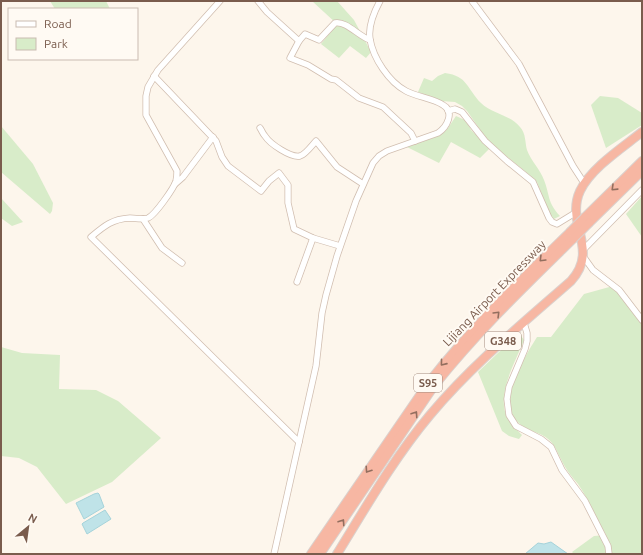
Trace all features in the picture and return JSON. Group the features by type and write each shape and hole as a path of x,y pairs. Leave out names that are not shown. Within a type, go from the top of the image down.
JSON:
{"highway":[{"path":"583,253 575,213 577,198 584,183 595,170 642,132"},
{"name":"Lijiang Airport Expressway","path":"587,220 642,161"},
{"name":"Lijiang Airport Expressway","path":"311,554 438,369 482,319 587,220 642,171"},
{"name":"Lijiang Airport Expressway","path":"320,554 434,386 487,324 571,235"},
{"name":"G348","path":"337,554 390,470 429,416 463,379 574,277 580,269 583,253"}],"street":[{"path":"175,184 177,171 146,115 146,96 158,70 220,1"},
{"path":"258,1 267,12 298,41"},
{"path":"274,554 316,366 324,307 340,246 363,184 373,163 379,156 387,151 436,134 443,129 448,119 448,111 442,104 410,93 393,82 386,74 370,40 372,20 380,1"},
{"path":"472,1 519,64 573,166 584,183"},
{"path":"370,40 361,36 347,25 338,22 335,23 319,40 306,34 298,41 290,58 331,79 336,80 358,98 384,107 411,133 415,141"},
{"path":"154,76 213,137 228,166 261,191 269,181 279,173 288,185 288,203 294,229 314,238 340,246"},
{"path":"448,111 455,109 462,112 485,141 533,182 552,222 557,224 575,213"},
{"path":"260,128 265,137 281,150 291,155 299,156 316,141 337,167 363,184"},
{"path":"213,137 183,177 175,184 155,213 150,217 143,219 132,218 114,221 109,223 91,237 299,442"},
{"path":"642,190 583,253 593,270 620,290 642,320"},
{"path":"143,219 162,248 182,263"},
{"path":"297,282 314,238"},
{"path":"524,323 528,333 527,341 525,349 508,386 507,398 509,415 516,426 541,439 550,447 562,470 585,501 608,546 609,554"}],"green space":[{"path":"50,1 106,1 110,8 54,8"},
{"path":"312,1 337,1 354,20 371,52 366,58 350,46 339,58 321,44 337,24"},
{"path":"445,73 463,80 476,98 485,107 512,120 522,129 527,150 542,176 553,207 560,216 554,219 551,217 537,182 486,138 462,106 455,102 441,101 418,92 424,78 432,81"},
{"path":"600,96 618,98 642,113 642,125 606,148 591,105"},
{"path":"456,116 467,121 471,130 490,148 480,158 451,142 439,163 407,147 440,135 448,128"},
{"path":"1,126 33,164 53,203 50,214 1,172"},
{"path":"642,196 642,237 626,214"},
{"path":"1,198 23,222 12,226 1,218"},
{"path":"613,286 642,322 642,554 574,554 572,552 594,536 606,535 586,496 567,470 552,443 545,437 521,425 513,416 510,406 511,394 519,369 537,337 551,337 584,294"},
{"path":"519,333 524,340 505,388 504,408 507,417 522,435 519,439 509,436 502,431 478,372"},
{"path":"1,347 22,353 60,355 59,389 96,390 118,401 161,438 112,482 66,504 37,467 19,458 1,456"}],"water":[{"path":"98,493 104,507 84,519 76,503"},
{"path":"105,510 111,519 87,534 82,524"},
{"path":"551,542 568,554 525,554 538,543 544,544"}]}
